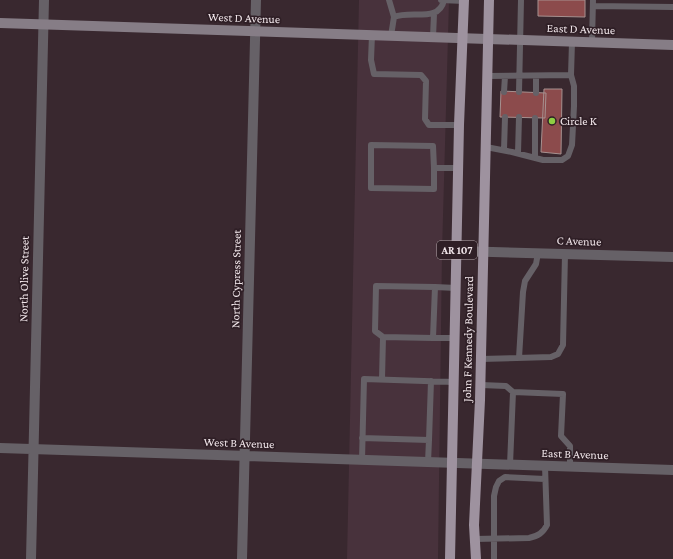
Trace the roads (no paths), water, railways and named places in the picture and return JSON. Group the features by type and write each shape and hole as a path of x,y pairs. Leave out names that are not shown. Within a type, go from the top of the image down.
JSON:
{"main road":[{"name":"John F Kennedy Boulevard","path":"476,559 474,525 481,385 489,0"},
{"name":"John F Kennedy Boulevard","path":"450,559 459,125 464,1"}],"street":[{"name":"North Olive Street","path":"31,559 44,0"},
{"name":"North Cypress Street","path":"242,559 256,0"},
{"name":"West D Avenue","path":"0,23 488,39"},
{"name":"East D Avenue","path":"488,39 673,45"},
{"name":"C Avenue","path":"456,251 673,257"},
{"name":"West B Avenue","path":"0,448 477,464"},
{"name":"East B Avenue","path":"477,464 673,470"}],"lane":[{"path":"389,0 394,17 391,36"},
{"path":"440,0 464,1"},
{"path":"394,17 402,14 434,14 442,8 444,0"},
{"path":"519,92 521,0"},
{"path":"592,42 593,3 673,7"},
{"path":"433,37 434,14"},
{"path":"372,35 371,60 374,74 421,75 426,81 425,119 429,125 459,125"},
{"path":"486,147 518,153 543,160 562,160 568,156 572,145 574,106 574,86 570,75 572,42"},
{"path":"487,76 570,75"},
{"path":"504,92 505,76"},
{"path":"536,76 536,93"},
{"path":"504,150 505,117"},
{"path":"518,153 519,117"},
{"path":"535,118 535,158"},
{"path":"371,145 434,146 434,168 434,188 371,188 371,145"},
{"path":"434,168 459,168"},
{"path":"519,358 523,292 525,281 536,264 538,253"},
{"path":"481,359 551,357 558,354 563,345 565,254"},
{"path":"455,338 383,337 375,331 376,286 456,288"},
{"path":"433,338 435,287"},
{"path":"382,379 383,337"},
{"path":"362,460 364,379 454,382"},
{"path":"428,462 431,381"},
{"path":"481,385 506,386 513,392 563,394 561,436 570,446 570,467"},
{"path":"510,465 513,392"},
{"path":"362,438 428,440"},
{"path":"476,539 529,538 537,536 544,531 547,525 545,466"},
{"path":"494,559 494,496 499,481 505,477 545,479"}],"place":[{"name":"Circle K","path":"552,121"}]}
